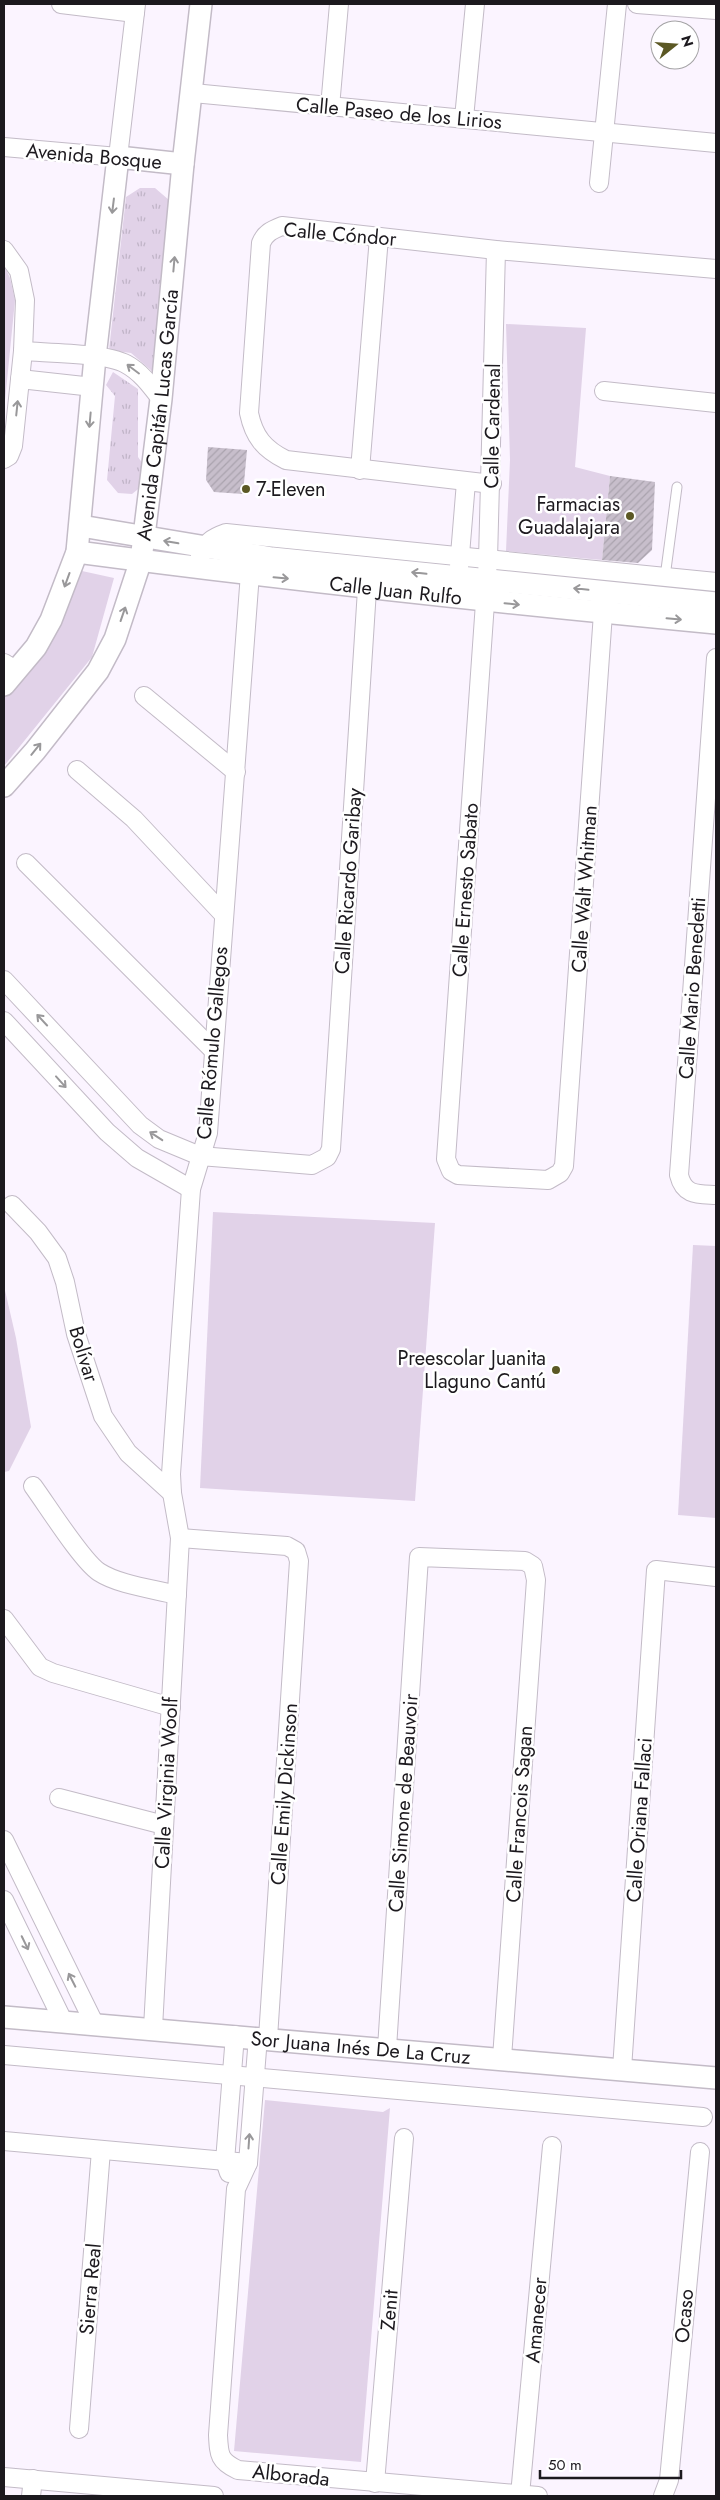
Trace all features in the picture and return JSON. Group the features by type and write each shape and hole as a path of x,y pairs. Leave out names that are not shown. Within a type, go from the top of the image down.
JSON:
{"street":[{"path":"8,673 36,646 51,620 77,552 81,526 95,357 135,8 61,4"},
{"name":"Avenida Capitán Lucas García","path":"4,786 35,752 98,671 115,639 141,560 162,398 183,164 193,93 201,4"},
{"path":"330,107 339,4"},
{"path":"464,118 475,4"},
{"path":"599,183 617,4"},
{"path":"637,4 716,10"},
{"name":"Calle Paseo de los Lirios","path":"193,93 604,133"},
{"path":"604,133 716,143"},
{"name":"Avenida Bosque","path":"4,147 183,164"},
{"name":"Calle Cóndor","path":"492,484 286,460 268,452 252,428 250,413 261,243 264,236 272,229 282,226 496,250 716,269"},
{"path":"360,470 379,237"},
{"path":"4,250 19,271 25,300 23,351 13,446 9,456 4,459"},
{"name":"Calle Cardenal","path":"485,601 492,484 496,250"},
{"path":"23,351 95,357 125,363 144,378 162,398"},
{"path":"20,379 92,387"},
{"path":"604,391 716,403"},
{"name":"Calle Cardenal","path":"458,577 466,482"},
{"name":"Calle Juan Rulfo","path":"81,526 204,547 250,565"},
{"name":"Calle Juan Rulfo","path":"204,547 212,538 226,533 458,577 485,601 716,603"},
{"path":"196,568 204,547"},
{"name":"Calle Juan Rulfo","path":"77,552 196,568 250,565 368,577 458,577 487,569 665,577 716,582"},
{"name":"Calle Rómulo Gallegos","path":"180,1538 172,1493 171,1474 192,1188 208,1133 250,565"},
{"name":"Calle Juan Rulfo","path":"487,569 604,602 716,623"},
{"name":"Calle Ricardo Garibay","path":"200,1156 312,1165 327,1157 331,1148 368,577"},
{"name":"Calle Ernesto Sabato","path":"485,601 446,1159 451,1171 458,1175 548,1180 560,1174 564,1166"},
{"name":"Calle Walt Whitman","path":"564,1166 604,602"},
{"name":"Calle Mario Benedetti","path":"716,658 679,1175 681,1184 691,1193 716,1195"},
{"path":"144,696 236,772"},
{"path":"77,770 134,819 224,916"},
{"path":"26,863 213,1050"},
{"path":"4,980 140,1124 158,1139 200,1156"},
{"path":"4,1021 107,1132 137,1158 192,1188"},
{"name":"Bolívar","path":"12,1205 38,1232 57,1258 65,1282 76,1334 103,1416 128,1453 172,1493"},
{"path":"34,1486 86,1560 98,1572 112,1578 177,1595"},
{"name":"Calle Virginia Woolf","path":"153,2028 180,1538"},
{"name":"Calle Emily Dickinson","path":"180,1538 286,1546 296,1551 300,1561 263,2038 254,2078 248,2163"},
{"name":"Calle Francois Sagan","path":"419,1557 525,1561 533,1566 535,1570 536,1580 502,2058"},
{"name":"Calle Simone de Beauvoir","path":"386,2048 419,1557"},
{"name":"Calle Oriana Fallaci","path":"622,2069 656,1570 716,1577"},
{"path":"4,1619 40,1667 171,1707"},
{"path":"59,1798 164,1825"},
{"path":"4,1840 94,2023"},
{"path":"4,1900 63,2021"},
{"name":"Sor Juana Inés De La Cruz","path":"4,2016 716,2078"},
{"path":"236,2035 225,2161 236,2189"},
{"name":"Sor Juana Inés De La Cruz","path":"4,2055 703,2116"},
{"name":"Zenit","path":"375,2483 404,2138"},
{"path":"4,2141 248,2163 236,2189"},
{"name":"Amanecer","path":"529,2496 552,2146"},
{"name":"Sierra Real","path":"79,2428 101,2150"},
{"name":"Ocaso","path":"666,2488 700,2152"},
{"name":"Alborada","path":"236,2189 218,2435 220,2456 225,2464 238,2470 529,2496"},
{"path":"4,2476 32,2488 214,2496"}],"lane":[{"path":"665,577 677,487"}],"green space":[{"path":"140,188 155,188 169,200 153,372 131,353 109,350 126,197"},
{"path":"4,265 10,278 15,300 4,411"},
{"path":"506,324 586,328 575,467 610,476 602,560 506,551 510,460"},
{"path":"113,372 138,389 138,457 145,467 142,486 132,494 118,493 107,480 115,396 106,385"},
{"path":"82,571 114,578 92,657 4,766 4,696 50,641"},
{"path":"213,1212 435,1223 415,1501 200,1488"},
{"path":"693,1245 716,1246 716,1518 678,1515"},
{"path":"4,1286 16,1338 31,1427 9,1471 4,1472"},
{"path":"265,2100 383,2112 390,2108 361,2462 234,2451"}],"building":[{"path":"208,447 247,450 243,494 214,492 206,480"},
{"name":"Farmacias Guadalajara","path":"610,476 655,482 652,550 638,563 602,560"}],"place":[{"name":"7-Eleven","path":"246,489"},
{"name":"Farmacias Guadalajara","path":"630,516"},
{"name":"Preescolar Juanita Llaguno Cantú","path":"556,1370"}]}
